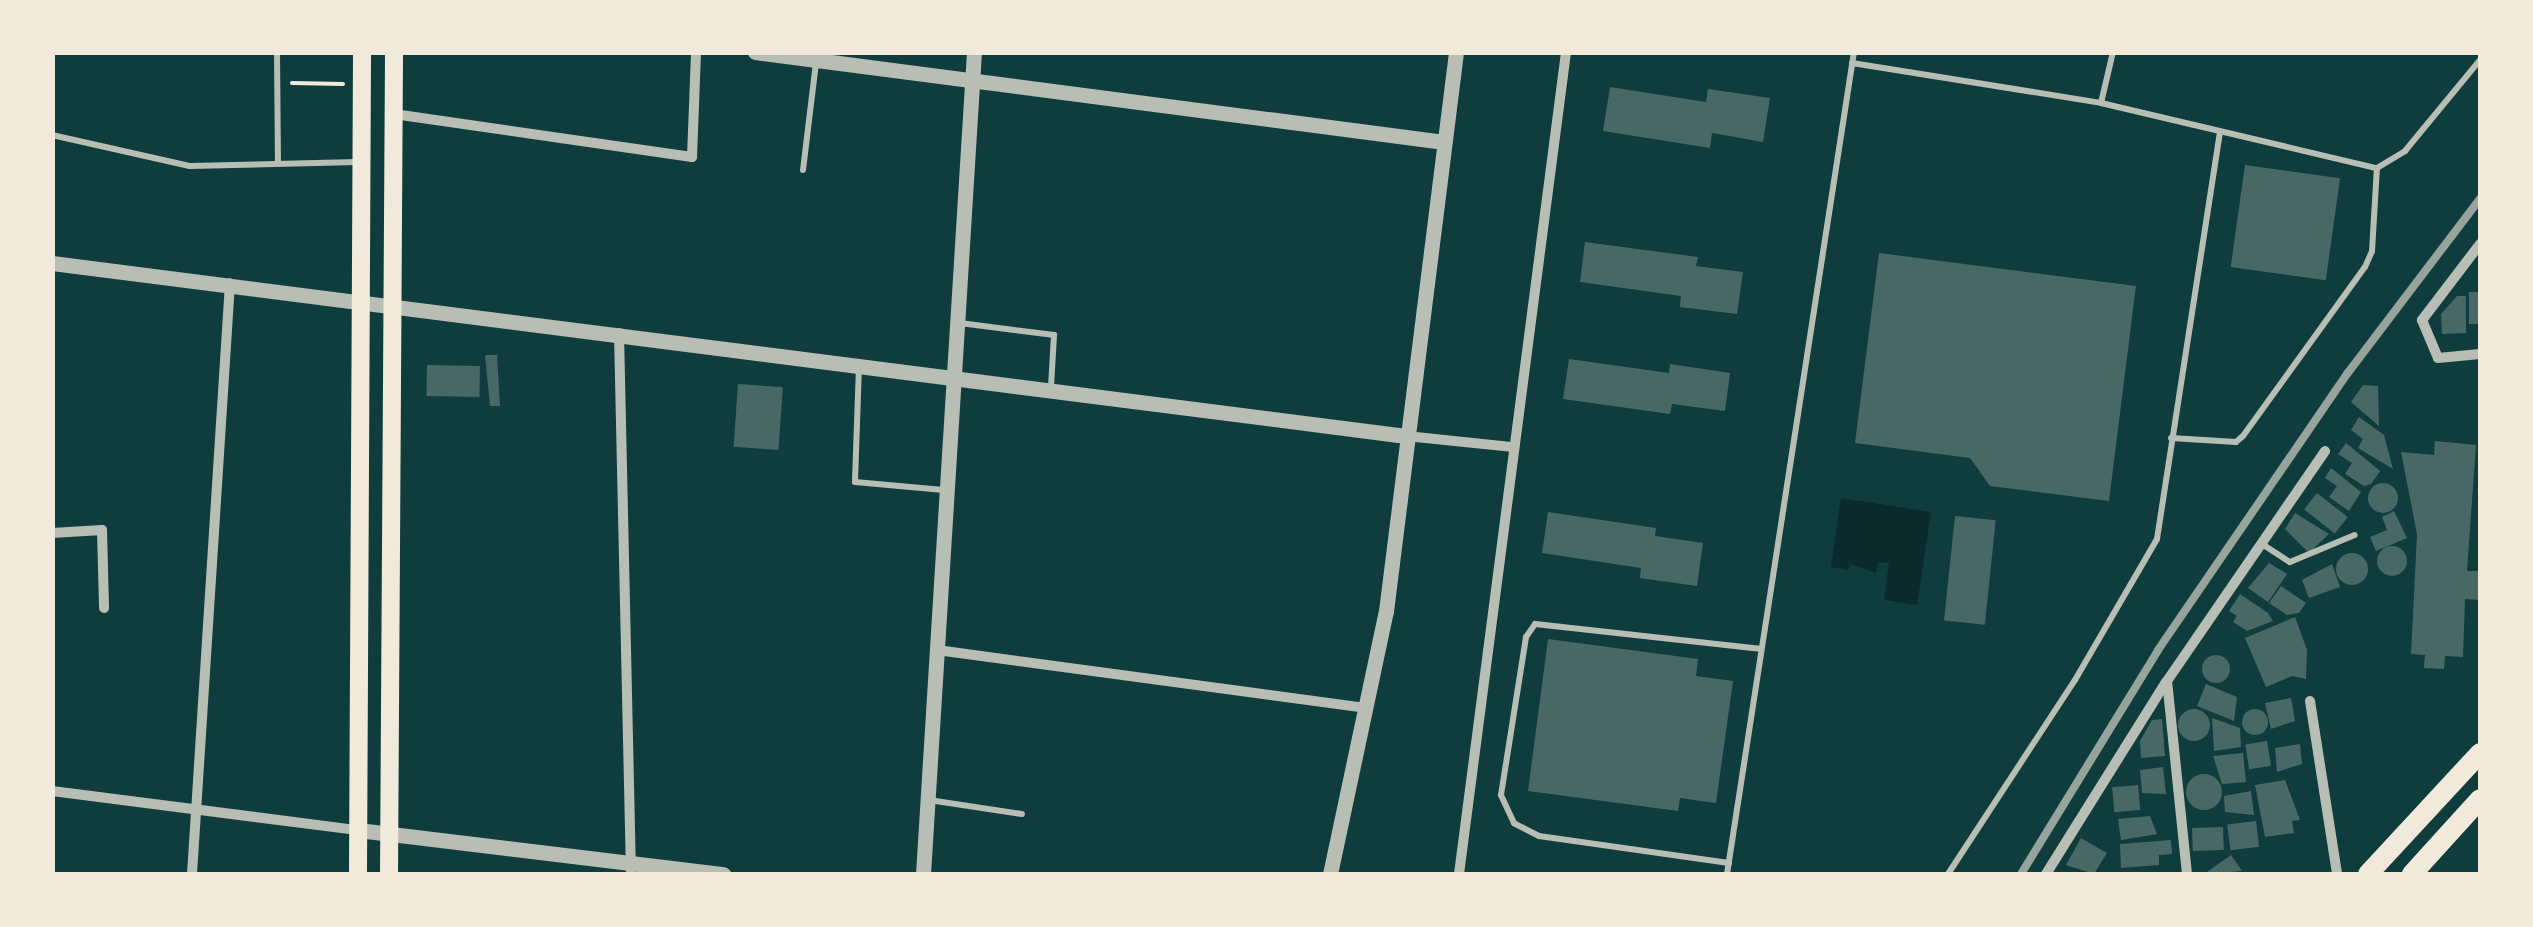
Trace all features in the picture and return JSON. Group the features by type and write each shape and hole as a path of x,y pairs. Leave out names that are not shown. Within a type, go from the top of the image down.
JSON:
{"highway":[{"path":"2368,874 2480,753"},
{"path":"2412,874 2480,799"}],"main road":[{"path":"358,874 362,52"},
{"path":"388,874 394,52"}],"street":[{"path":"394,114 692,157 696,52"},
{"path":"755,52 1444,142"},
{"path":"923,874 953,322 974,52"},
{"path":"1330,874 1369,708 1456,52"},
{"path":"1459,874 1566,52"},
{"path":"2480,244 2422,320 2438,358 2480,354"},
{"path":"52,263 1512,447"},
{"path":"192,874 230,283"},
{"path":"619,334 631,869"},
{"path":"2046,874 2167,682 2324,451"},
{"path":"52,533 102,530 104,608"},
{"path":"937,650 1369,708"},
{"path":"2167,682 2188,874"},
{"path":"2310,701 2337,874"},
{"path":"52,791 389,832 631,869 723,874"}],"lane":[{"path":"277,52 278,161"},
{"path":"1727,874 1854,52"},
{"path":"2101,103 2113,52"},
{"path":"1852,63 2101,103 2377,168 2405,151 2480,60"},
{"path":"803,170 816,61"},
{"path":"1948,874 2075,680 2157,539 2220,134"},
{"path":"52,135 190,166 363,162"},
{"path":"2171,438 2236,442 2244,436 2365,267 2372,250 2377,168"},
{"path":"953,322 1054,335 1051,388"},
{"path":"859,365 854,482 944,490"},
{"path":"2261,543 2290,562 2355,535"},
{"path":"1728,862 1539,836 1514,823 1501,795 1526,637 1535,624 1761,650"},
{"path":"929,800 1022,814"}],"path":[{"path":"277,83 362,85"}],"water":[{"path":"1841,498 1931,512 1917,605 1884,600 1889,563 1878,562 1876,573 1850,564 1848,570 1831,567"}],"building":[{"path":"1610,87 1706,102 1708,89 1770,98 1763,142 1712,133 1710,148 1603,131"},
{"path":"2245,165 2340,178 2326,280 2231,267"},
{"path":"1585,242 1698,257 1696,266 1743,272 1737,314 1680,307 1681,296 1580,282"},
{"path":"1879,253 2136,286 2109,501 1990,486 1970,458 1855,443"},
{"path":"2469,292 2480,292 2480,324 2469,324"},
{"path":"2457,296 2466,296 2466,333 2442,334 2441,314"},
{"path":"485,355 497,355 500,406 490,406"},
{"path":"1569,359 1669,373 1670,364 1730,373 1725,411 1672,404 1670,414 1563,399"},
{"path":"427,365 480,366 479,397 426,396"},
{"path":"738,384 783,387 778,450 734,447"},
{"path":"2363,385 2378,386 2379,426 2351,402"},
{"path":"2359,417 2384,435 2393,469 2358,448 2363,439 2351,430"},
{"path":"2435,441 2476,445 2467,571 2480,571 2480,600 2465,599 2463,657 2445,656 2444,669 2424,668 2425,655 2411,654 2417,534 2401,452 2434,455"},
{"path":"2346,443 2380,471 2371,484 2364,486 2345,474 2352,463 2338,454"},
{"path":"2331,468 2361,492 2349,511 2329,497 2337,486 2325,478"},
{"path":"2383,483 2394,487 2398,498 2394,509 2383,513 2372,509 2368,498 2372,487"},
{"path":"2317,493 2348,517 2335,534 2304,510"},
{"path":"2394,511 2407,538 2376,551 2370,537 2387,530 2382,517"},
{"path":"1548,512 1656,528 1655,536 1703,543 1697,586 1640,578 1641,568 1542,553"},
{"path":"2295,513 2329,534 2309,553 2285,529"},
{"path":"1955,516 1996,520 1985,625 1944,620"},
{"path":"2392,546 2406,555 2407,561 2398,575 2392,576 2378,567 2377,561 2386,547"},
{"path":"2352,553 2363,558 2368,569 2363,580 2352,585 2341,580 2336,569 2341,558"},
{"path":"2269,563 2287,574 2268,602 2248,588"},
{"path":"2332,564 2340,587 2309,598 2302,580"},
{"path":"2281,586 2306,603 2299,613 2287,615 2269,603"},
{"path":"2240,594 2268,613 2273,621 2247,631 2233,622 2237,616 2229,611"},
{"path":"2295,617 2307,650 2306,679 2292,676 2266,687 2245,638"},
{"path":"1548,639 1698,659 1696,676 1733,681 1716,803 1680,798 1678,811 1528,791"},
{"path":"2216,655 2226,659 2230,669 2226,679 2216,683 2206,679 2202,669 2206,659"},
{"path":"2206,684 2237,697 2234,721 2197,706"},
{"path":"2291,698 2295,721 2271,729 2265,703"},
{"path":"2194,709 2205,714 2210,725 2205,736 2194,741 2183,736 2178,725 2183,714"},
{"path":"2255,709 2264,713 2268,722 2264,731 2255,735 2246,731 2242,722 2246,713"},
{"path":"2212,718 2240,728 2241,747 2214,751"},
{"path":"2162,719 2165,756 2141,758 2140,741 2152,720"},
{"path":"2267,741 2271,766 2249,769 2245,744"},
{"path":"2300,744 2302,764 2277,772 2275,748"},
{"path":"2243,753 2246,782 2222,784 2213,756"},
{"path":"2163,767 2166,794 2142,793 2140,770"},
{"path":"2204,774 2217,779 2222,792 2217,805 2204,810 2191,805 2186,792 2191,779"},
{"path":"2285,780 2300,820 2292,821 2294,833 2265,837 2255,785"},
{"path":"2138,785 2140,810 2114,812 2112,787"},
{"path":"2251,791 2254,815 2225,812 2224,796"},
{"path":"2150,816 2157,834 2121,840 2118,819"},
{"path":"2256,821 2259,847 2230,850 2227,825"},
{"path":"2223,827 2224,850 2193,851 2192,828"},
{"path":"2081,838 2107,853 2094,874 2066,865"},
{"path":"2171,840 2172,854 2159,855 2159,865 2121,868 2120,844"},
{"path":"2231,855 2242,871 2204,874"}],"railway":[{"path":"2021,874 2158,650 2347,374 2480,199"}]}
